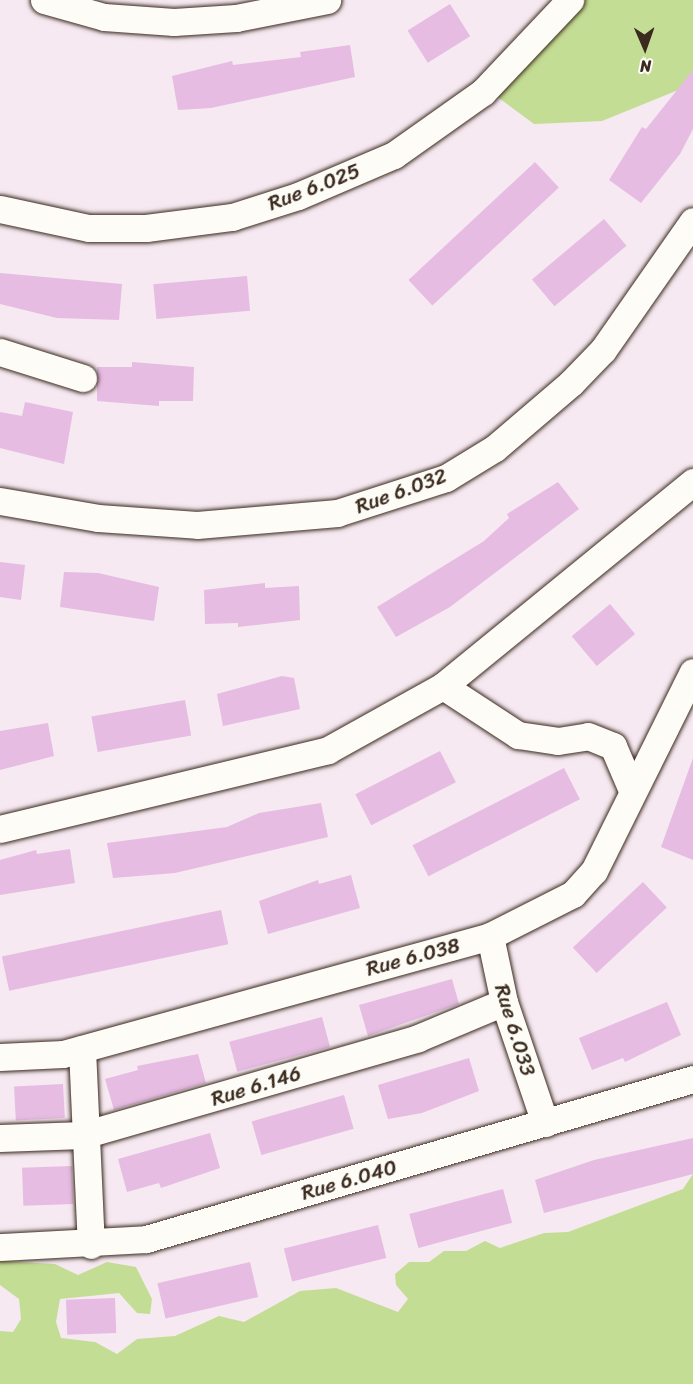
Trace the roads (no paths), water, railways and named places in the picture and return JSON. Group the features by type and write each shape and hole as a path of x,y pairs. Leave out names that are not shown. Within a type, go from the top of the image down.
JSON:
{"street":[{"path":"44,0 104,17 174,22 236,18 327,0"},
{"name":"Rue 6.025","path":"0,209 89,228 146,228 232,217 298,196 394,156 483,92 570,0"},
{"name":"Rue 6.032","path":"0,501 98,518 197,525 337,513 446,478 495,448 571,383 603,350 693,221"},
{"path":"0,352 82,378"},
{"path":"0,829 328,750 442,686 693,482"},
{"name":"Rue 6.038","path":"0,1057 26,1059 82,1049 490,936 585,884 631,788 677,711 693,672"},
{"path":"442,686 518,735 558,741 588,736 606,742 618,754 631,788"},
{"name":"Rue 6.033","path":"490,936 504,1002 545,1123"},
{"name":"Rue 6.146","path":"0,1138 82,1135 418,1038 504,1002"},
{"path":"82,1049 82,1135 91,1245"},
{"name":"Rue 6.040","path":"0,1246 91,1245 146,1239 693,1079"}]}
